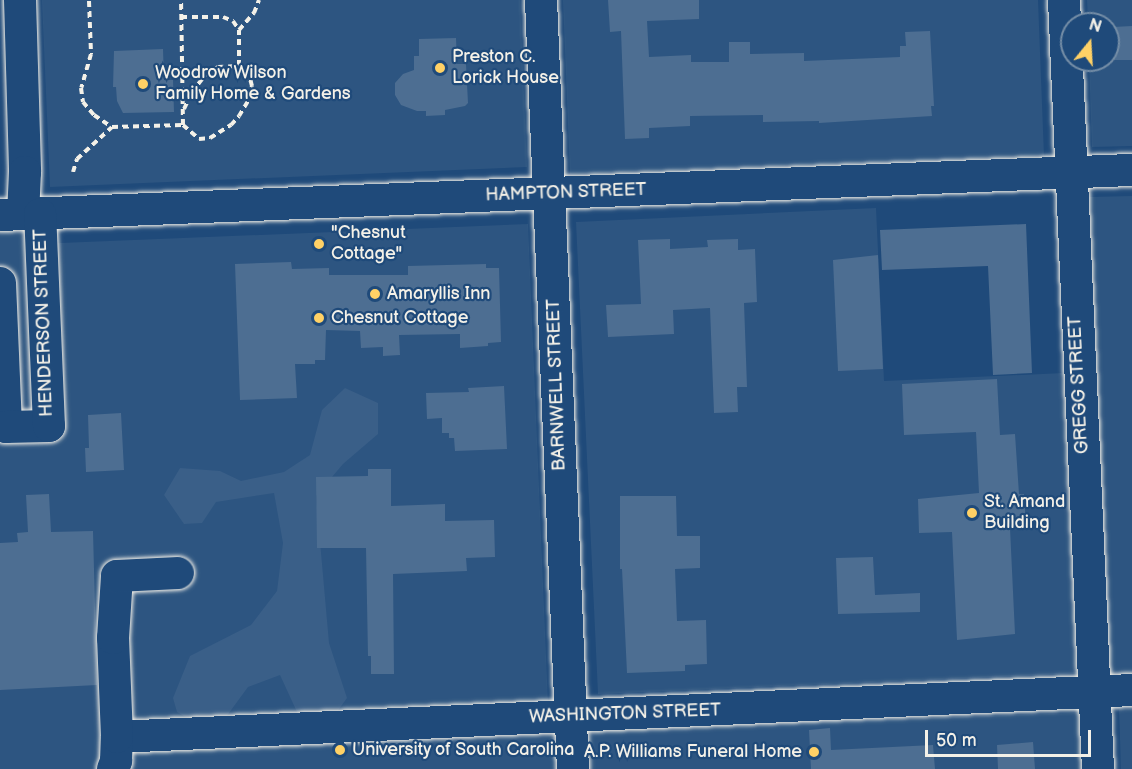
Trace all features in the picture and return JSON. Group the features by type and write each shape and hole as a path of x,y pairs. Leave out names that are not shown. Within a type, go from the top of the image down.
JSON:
{"street":[{"name":"HENDERSON STREET","path":"0,283 6,427 49,426 21,214 25,172 20,0"},
{"name":"BARNWELL STREET","path":"541,0 573,769"},
{"name":"GREGG STREET","path":"1064,0 1098,769"},
{"name":"HAMPTON STREET","path":"21,214 1132,170"},
{"path":"113,769 116,761 117,737 112,638 117,576 178,573"},
{"name":"WASHINGTON STREET","path":"117,737 571,715 720,711 1132,690"}],"path":[{"path":"181,0 183,125"},
{"path":"238,30 254,13 259,0"},
{"path":"89,1 91,54 81,88 82,102 93,115 112,127 183,125 199,139 210,138 231,125 250,98 252,86 249,75 239,66 218,67 206,74 192,93 182,113"},
{"path":"181,17 223,17 233,21 238,30 239,66"},
{"path":"72,172 77,159 112,127"}],"shaded area":[{"path":"42,0 520,0 527,167 50,187"},
{"path":"563,0 1038,0 1044,156 570,174"},
{"path":"1087,0 1132,0 1132,146 1092,147 1089,72 1120,72 1120,12 1088,12"},
{"path":"1132,196 1132,679 1106,680 1089,197"},
{"path":"876,208 884,381 1064,373 1078,673 598,694 576,222"},
{"path":"34,218 36,244 528,224 548,704 101,722 101,731 578,709 582,769 0,769 0,219"},
{"path":"345,388 378,403 378,434 343,464 316,496 329,643 347,698 334,716 297,712 280,675 248,687 226,717 201,726 177,712 173,698 190,656 251,625 277,591 283,543 274,493 216,502 202,523 184,524 164,495 180,468 220,471 241,481 284,472 310,455 322,410"},
{"path":"1119,709 1132,709 1132,769 1121,769"},
{"path":"1079,713 1081,769 591,769 590,729"}],"building":[{"path":"608,0 699,0 699,19 647,21 649,57 691,55 691,62 729,62 729,42 750,42 750,54 804,53 804,61 900,57 900,46 906,46 905,32 930,31 934,106 931,106 932,116 819,123 819,121 763,122 763,115 690,116 690,126 649,128 649,138 625,139 621,31 610,32"},
{"path":"1132,26 1132,60 1120,60 1120,27"},
{"name":"Preston C. Lorick House","path":"456,38 457,64 466,64 468,103 465,106 445,110 445,115 426,116 426,111 417,111 401,105 395,95 395,83 403,74 414,70 414,56 419,56 419,39"},
{"name":"Woodrow Wilson Family Home & Gardens","path":"163,49 164,80 173,80 174,112 123,113 117,101 116,87 113,87 114,51"},
{"path":"1026,224 1032,373 993,375 988,266 882,270 880,230"},
{"path":"670,239 670,249 708,247 707,240 738,239 738,250 755,249 757,302 744,303 747,387 737,387 738,412 714,413 710,308 673,310 674,334 608,337 606,305 641,304 638,240"},
{"path":"878,255 883,369 838,371 833,260"},
{"path":"291,262 292,269 329,268 329,275 408,275 408,266 486,264 486,268 499,268 501,342 488,343 488,346 460,348 460,334 399,335 400,355 383,356 383,347 361,348 360,331 326,330 325,360 315,360 315,364 295,364 297,398 240,400 235,264"},
{"path":"997,379 1000,435 1015,434 1019,494 1024,494 1026,527 1010,528 1015,634 957,640 952,532 919,533 918,499 979,493 976,432 904,435 902,384"},
{"path":"504,386 507,449 455,451 454,438 449,438 449,433 442,433 442,418 427,419 426,393 469,392 468,388"},
{"path":"121,413 124,470 86,472 85,448 89,448 88,415"},
{"path":"368,469 391,469 391,506 445,504 445,521 494,520 495,557 466,558 467,571 393,574 394,674 371,674 371,656 368,656 366,548 317,548 316,477 368,476"},
{"path":"49,494 51,532 93,531 97,685 0,690 0,543 18,542 17,533 28,532 26,495"},
{"path":"620,496 676,496 677,536 700,536 700,568 675,569 677,621 706,620 707,664 685,665 685,671 627,673 622,569 620,569"},
{"path":"873,557 875,595 920,593 920,612 838,614 836,558"},
{"path":"830,728 831,750 933,745 935,769 811,769 809,730"},
{"path":"1033,742 1035,769 998,769 997,745"}],"place":[{"name":"Preston C. Lorick House","path":"440,68"},
{"name":"Woodrow Wilson Family Home & Gardens","path":"143,84"},
{"name":"\"Chesnut Cottage\"","path":"319,244"},
{"name":"Amaryllis Inn","path":"375,294"},
{"name":"Chesnut Cottage","path":"319,318"},
{"name":"St. Amand Building","path":"972,513"},
{"name":"University of South Carolina","path":"340,750"},
{"name":"A.P. Williams Funeral Home","path":"814,752"}]}
